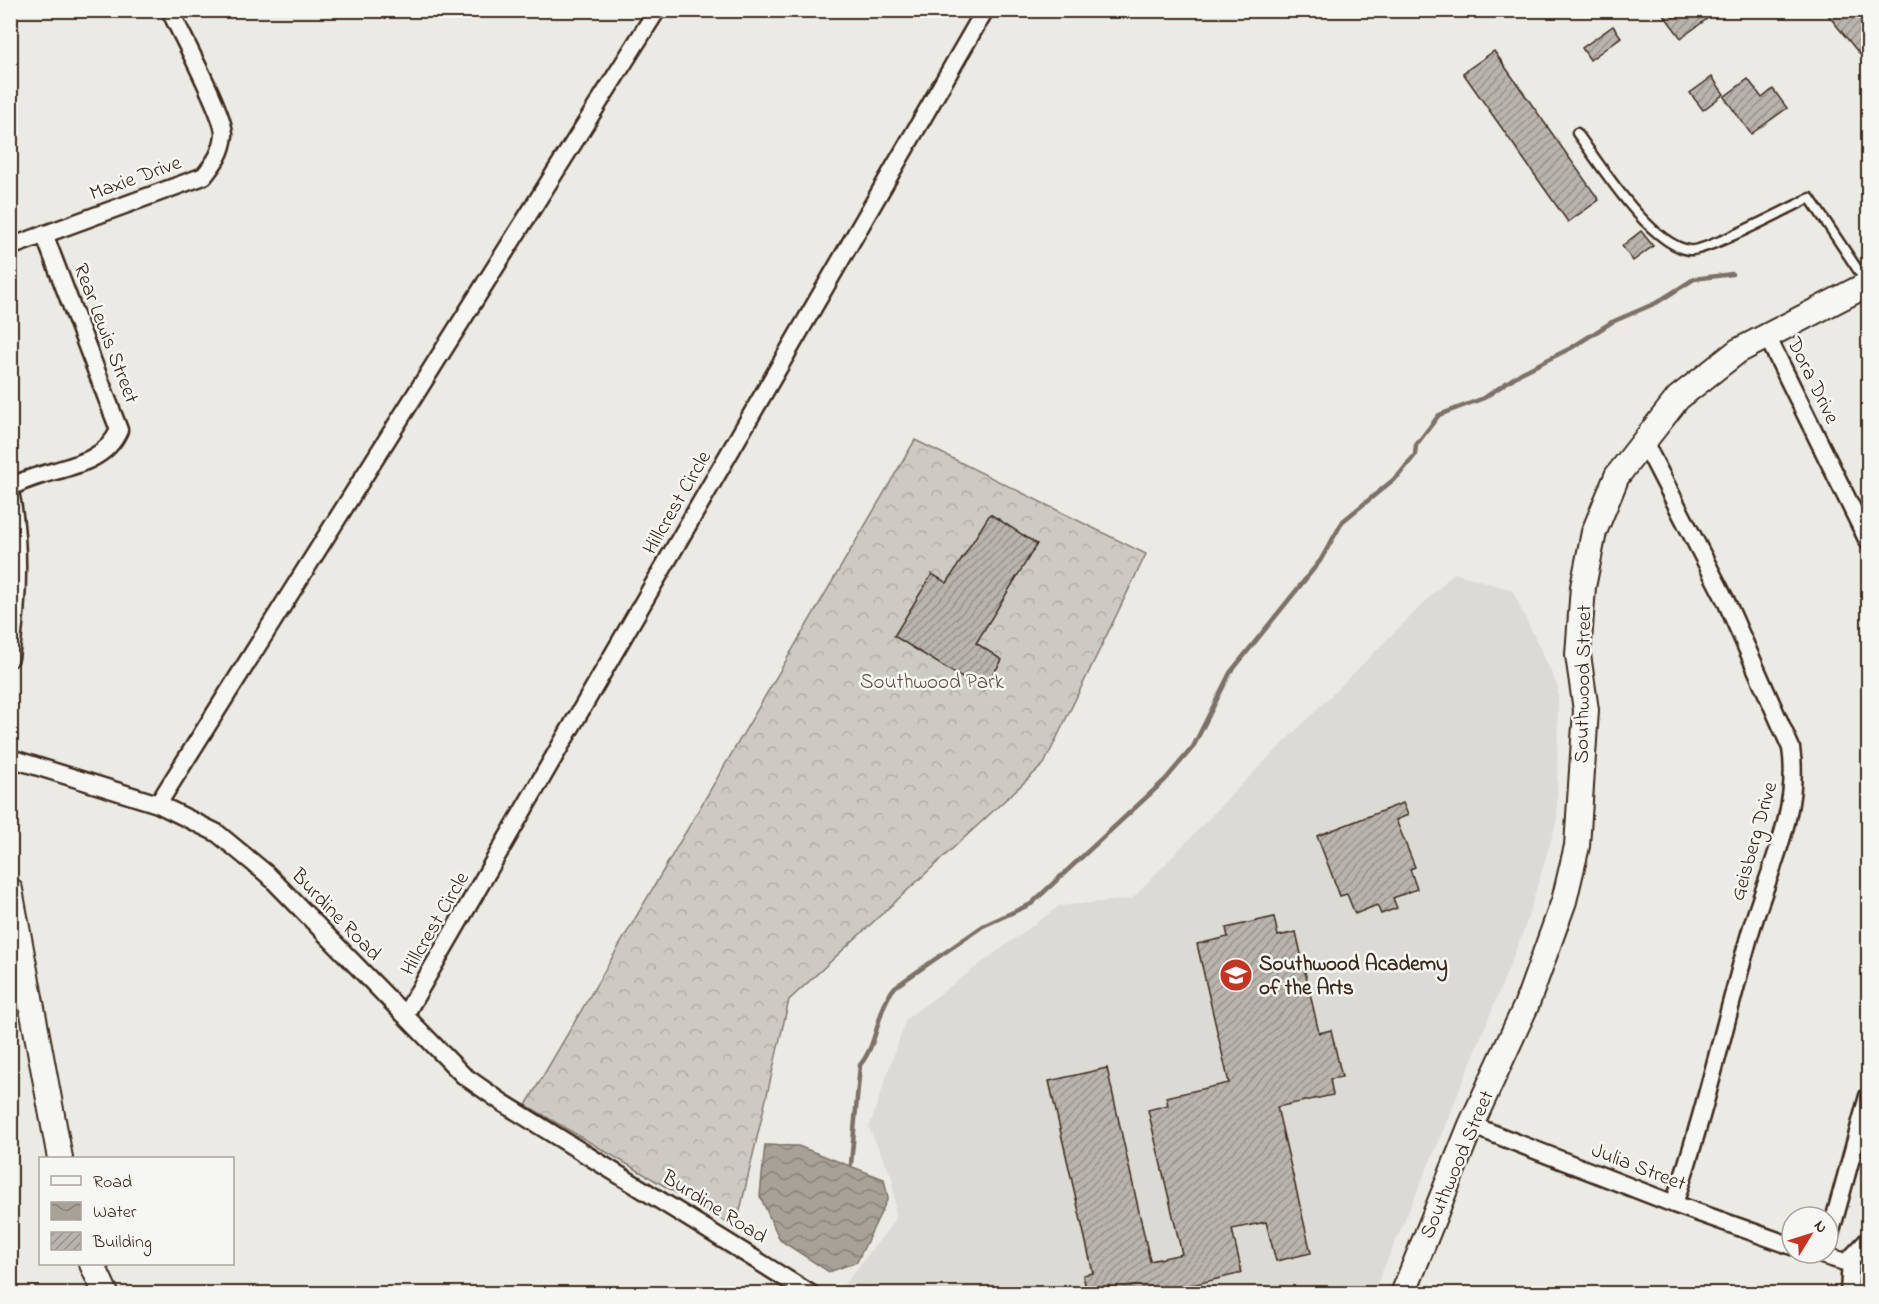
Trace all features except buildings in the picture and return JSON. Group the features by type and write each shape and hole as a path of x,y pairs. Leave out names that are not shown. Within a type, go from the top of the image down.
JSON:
{"street":[{"name":"Maxie Drive","path":"10,247 204,176 219,157 224,132 210,95 170,10"},
{"path":"158,804 657,10"},
{"name":"Hillcrest Circle","path":"405,1015 985,10"},
{"name":"Rear Lewis Street","path":"10,658 17,574 17,529 10,489 25,479 51,470 87,462 110,446 119,430 44,234"},
{"name":"Southwood Street","path":"1403,1293 1471,1125 1526,1006 1564,901 1577,846 1586,710 1578,655 1583,587 1594,532 1617,476 1678,398 1738,351 1868,284"},
{"name":"Dora Drive","path":"1767,336 1869,541"},
{"name":"Geisberg Drive","path":"1643,440 1726,601 1791,748 1794,771 1789,813 1750,934 1694,1144 1674,1204"},
{"name":"Burdine Road","path":"10,758 99,783 158,804 207,827 250,858 463,1075 503,1103 812,1293"},
{"path":"10,890 60,1157"},
{"path":"1837,1205 1869,1096"},
{"name":"Julia Street","path":"1471,1125 1674,1204 1780,1242"},
{"path":"1849,1293 1851,1258 1869,1240"},
{"path":"1840,1259 1851,1264"},
{"path":"93,1265 106,1293"}],"lane":[{"path":"1577,133 1636,213 1668,242 1690,251 1715,245 1751,225 1810,198 1868,284"}],"shaded area":[{"name":"Southwood Academy of the Arts","path":"1454,573 1512,590 1558,687 1557,820 1524,930 1439,1141 1373,1293 846,1294 840,1290 896,1219 892,1177 869,1128 906,1019 1059,906 1132,899 1233,793"}],"green space":[{"name":"Southwood Park","path":"915,440 1146,554 1044,764 789,1000 736,1228 526,1105"}],"water":[{"path":"765,1145 798,1146 884,1179 888,1198 857,1262 829,1272 780,1240 760,1196"}],"waterway":[{"path":"851,1164 860,1065 871,1046 884,1006 895,987 983,926 1031,904 1165,780 1193,747 1230,673 1320,561 1343,521 1398,476 1415,455 1416,445 1439,415 1484,398 1521,373 1571,348 1612,322 1656,303 1694,279 1732,274"}],"place":[{"name":"Southwood Academy of the Arts","path":"1236,975"}]}
